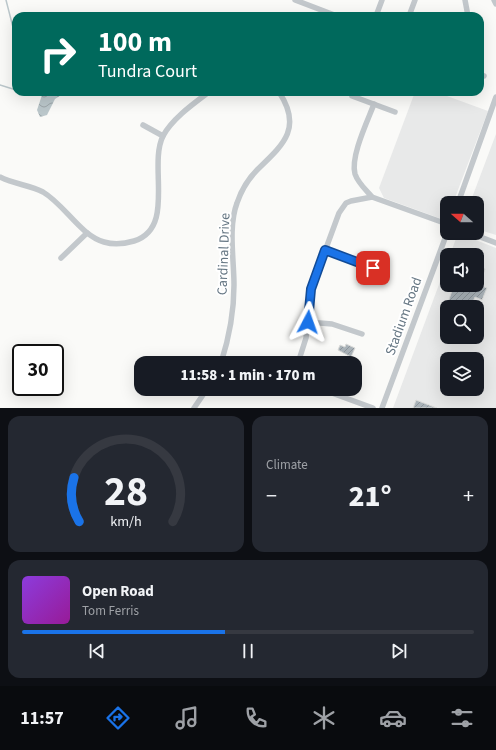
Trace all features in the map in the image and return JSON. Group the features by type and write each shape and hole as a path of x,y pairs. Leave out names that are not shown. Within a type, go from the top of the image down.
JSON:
{"street":[{"path":"294,0 307,2 328,12"},
{"path":"378,12 382,0"},
{"path":"411,12 416,0"},
{"path":"465,0 467,12"},
{"path":"494,0 496,4"},
{"path":"0,177 13,183 42,192 69,213 87,233 102,242 122,244 138,239 151,228 158,213 158,155 163,136 174,121 203,96"},
{"name":"Cardinal Drive","path":"223,356 230,330 233,309 233,224 236,204 245,186 257,170 272,157 285,142 290,122 285,100 282,96"},
{"path":"352,96 395,112"},
{"path":"461,196 496,97"},
{"path":"372,197 361,184 354,168 360,141 374,104"},
{"path":"144,125 163,136"},
{"path":"301,356 305,344 311,289 342,207 346,203 356,199 372,197 440,221"},
{"path":"61,258 87,233"},
{"path":"484,238 496,243"},
{"name":"Stadium Road","path":"382,408 444,240"},
{"path":"325,250 385,273"},
{"path":"308,322 332,324 362,334"},
{"path":"194,408 202,396"},
{"path":"340,396 373,408"}],"shaded area":[{"path":"414,96 447,96 488,111 456,196 440,196 440,218 384,198 379,188"},
{"path":"496,134 496,235 484,231 484,196 473,196"},
{"path":"455,240 476,240 496,248 496,408 393,408 440,282 440,292 484,292 484,248 453,248"}],"water":[{"path":"42,96 60,96 55,99 47,115 40,117 37,110"}],"building":[{"path":"484,287 487,288 482,300 475,297 474,300 449,300 452,292 484,292"},
{"path":"346,344 355,348 351,356 338,350 340,345 345,347"},
{"path":"416,400 437,408 413,408"}],"waterway":[{"path":"6,0 12,23"},
{"path":"0,85 12,89"}],"route":[{"path":"308,322 312,283 325,250 373,268"}]}
